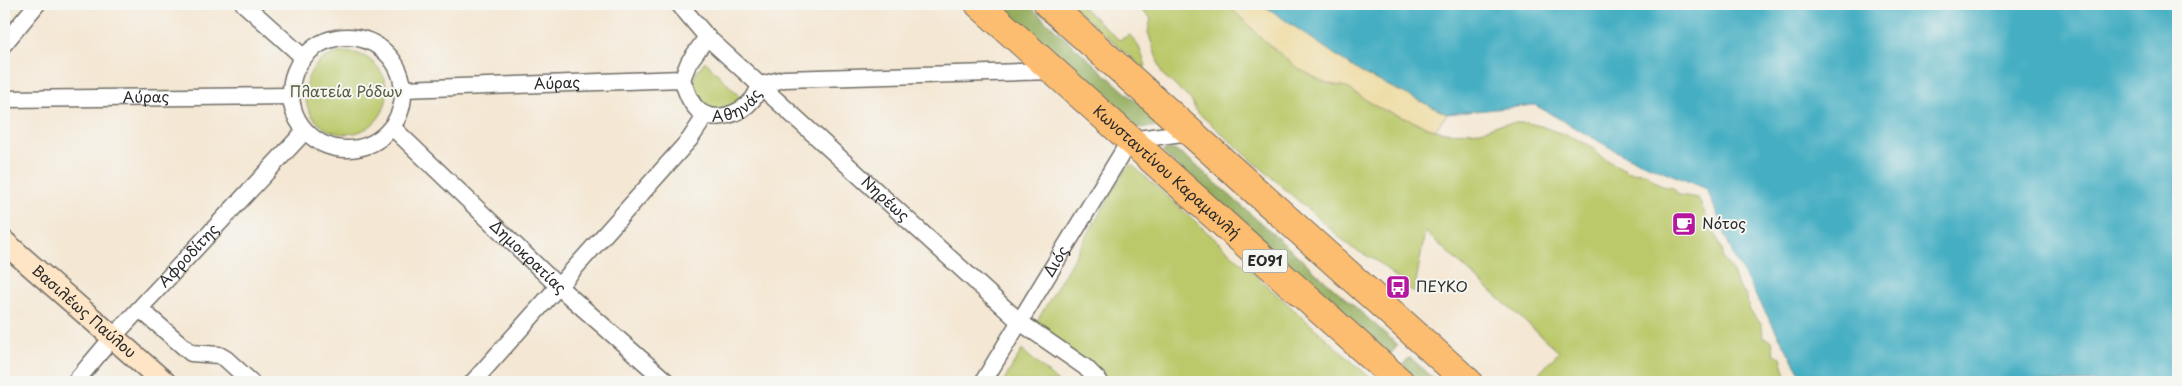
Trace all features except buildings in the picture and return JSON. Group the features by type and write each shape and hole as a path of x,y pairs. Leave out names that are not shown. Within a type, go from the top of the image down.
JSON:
{"highway":[{"name":"Κωνσταντίνου Καραμανλή","path":"979,4 1400,382"},
{"name":"ΕΟ91","path":"1048,4 1468,382"}],"street":[{"path":"4,44 38,4"},
{"path":"244,4 303,57"},
{"name":"Νηρέως","path":"678,4 707,36 1020,322 1085,367 1100,382"},
{"path":"706,115 697,110 689,100 682,79 689,62 707,36"},
{"path":"351,37 364,39 382,49 391,58 400,75 403,89 401,107 392,127 378,140 363,147 343,149 331,147 313,138 305,131 295,115 290,96 293,76 303,57 318,44 332,39 351,37"},
{"name":"Αθηνάς","path":"474,382 690,139 706,115 719,118 730,114 753,99 761,85 784,79 1054,71"},
{"name":"Αύρας","path":"403,89 682,79"},
{"name":"Αύρας","path":"4,99 290,96"},
{"name":"Δημοκρατίας","path":"392,127 559,287 667,382"},
{"name":"Αφροδίτης","path":"75,382 140,308 305,131"},
{"path":"1130,140 1190,132"},
{"name":"Διός","path":"983,382 1130,140"},
{"name":"Βασιλέως Παύλου","path":"4,242 164,382"},
{"path":"140,308 191,353 219,355 251,382"}],"green space":[{"path":"999,4 1027,4 1163,126 1137,128"},
{"path":"1070,4 1079,4 1119,40 1130,35 1139,47 1146,66 1143,68"},
{"path":"1134,4 1227,4 1267,43 1326,83 1346,87 1377,107 1434,130 1451,133 1481,131 1497,125 1513,123 1528,123 1541,126 1594,148 1600,156 1629,172 1645,173 1662,186 1673,188 1679,195 1698,198 1705,213 1708,226 1716,235 1723,252 1722,258 1732,270 1738,286 1746,296 1750,311 1762,325 1763,337 1772,341 1774,353 1781,358 1786,375 1793,382 1531,382 1559,352 1425,232 1414,293 1377,261 1352,248 1196,111 1191,100 1162,74 1148,32 1151,18"},
{"name":"Πλατεία Ρόδων","path":"346,52 362,55 375,64 384,77 387,93 384,109 375,122 362,131 346,134 330,131 317,122 308,109 305,93 308,77 317,64 330,55"},
{"path":"705,61 742,99 726,109 707,109 697,96 693,86 695,75"},
{"path":"1174,150 1190,160 1398,345 1390,355 1162,152"},
{"path":"1131,164 1375,382 1101,382 1036,323 1124,172"},
{"path":"1022,350 1058,382 1003,382"},
{"path":"1408,358 1412,359 1438,382 1419,382 1403,365"}],"sand":[{"path":"1227,4 1262,4 1360,72 1447,114 1435,130 1377,107 1346,87 1326,83 1299,69 1267,43"}],"water":[{"path":"1262,4 2178,4 2178,382 1805,382 1734,257 1707,189 1623,155 1535,105 1447,114 1360,72"}],"place":[{"name":"Νότος","path":"1684,224"},
{"name":"ΠΕΥΚΟ","path":"1398,287"}]}
